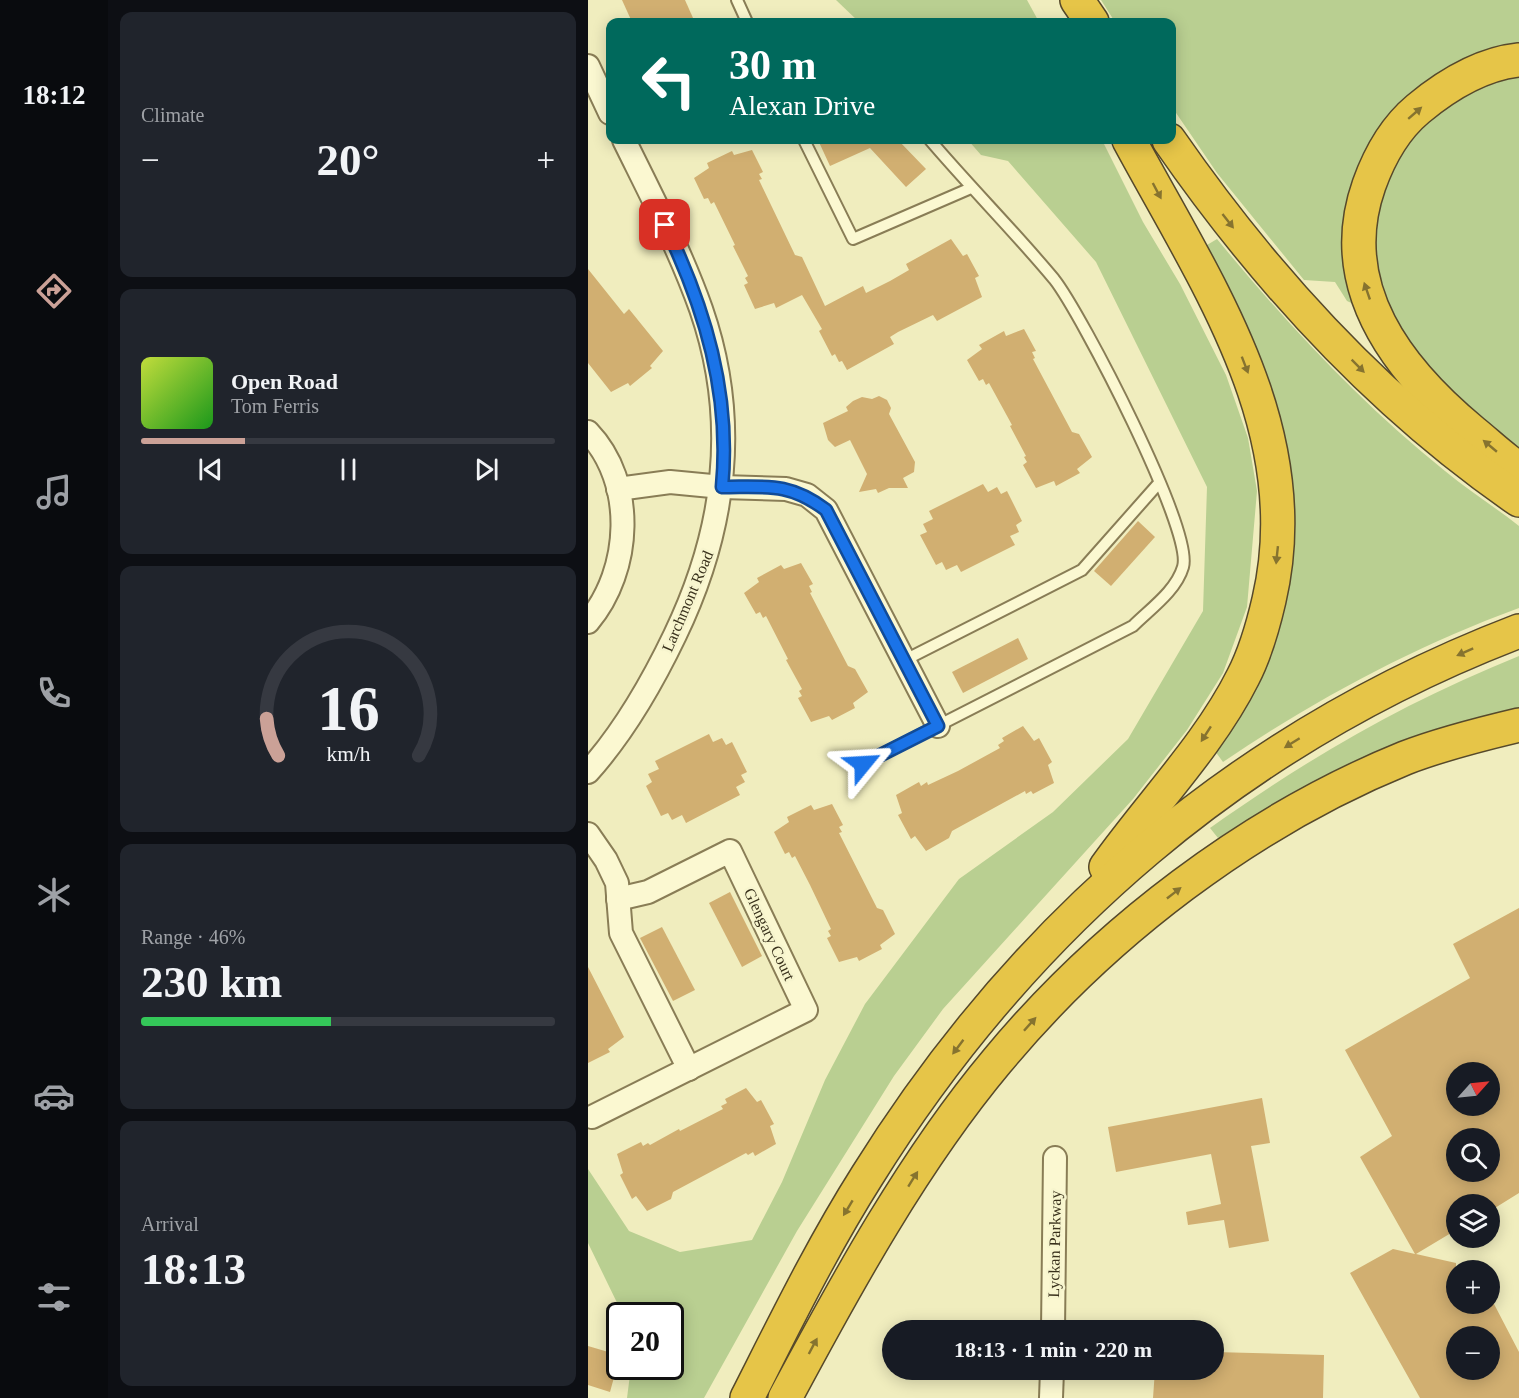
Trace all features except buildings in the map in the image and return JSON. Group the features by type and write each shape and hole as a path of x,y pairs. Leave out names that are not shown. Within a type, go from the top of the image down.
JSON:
{"highway":[{"path":"1054,0 1064,18"},
{"path":"1077,0 1089,18"},
{"path":"1519,60 1488,67 1455,82 1408,118 1390,141 1376,168 1365,196 1360,225 1364,284 1386,339 1404,364 1432,395 1519,469"},
{"path":"1066,924 1132,831 1191,758 1243,677 1262,632 1276,572 1280,532 1274,460 1265,419 1242,358 1199,269 1131,144"},
{"path":"1172,144 1255,256 1332,339 1440,440 1519,501"},
{"path":"747,1398 793,1306 868,1174 968,1033 1017,975 1066,924 1153,843 1261,762 1342,712 1417,674 1519,631"},
{"path":"785,1398 835,1304 932,1148 996,1061 1067,983 1187,884 1273,824 1342,786 1407,757 1519,725"}],"street":[{"path":"588,66 606,104"},
{"name":"Larchmont Road","path":"588,772 636,708 688,609 713,539 722,487 724,458 721,394 704,321 684,264 626,144"},
{"path":"588,432 602,449 618,489 622,528 618,564 597,611 588,622"},
{"path":"618,489 670,482 722,487 786,489 807,495 826,510 938,726"},
{"path":"588,834 606,860 617,883 621,933 689,1069"},
{"name":"Glengary Court","path":"592,1116 806,1010 730,851 648,892 618,899"},
{"name":"Lyckan Parkway","path":"1053,1320 1055,1158"},
{"path":"1051,1398 1052,1380"}],"lane":[{"path":"737,0 745,18"},
{"path":"806,144 853,239 971,189"},
{"path":"863,764 1133,626 1167,593 1183,567 1183,542 1130,414 1055,281 933,144"},
{"path":"903,661 1082,570 1159,483"}],"green space":[{"path":"836,0 1027,0 1037,18 855,18"},
{"path":"1101,0 1519,0 1519,50 1391,117 1360,307 1347,301 1335,282 1304,280 1217,173 1176,113 1176,18 1112,18"},
{"path":"1519,72 1519,451 1473,416 1405,341 1387,304 1372,240 1374,213 1403,143 1461,90"},
{"path":"971,144 1104,144 1143,222 1180,284 1226,375 1248,438 1257,491 1247,607 1223,673 1187,730 1133,799 943,1009 894,1076 797,1231 704,1398 627,1398 629,1380 684,1380 684,1302 617,1302 588,1243 588,1169 629,1231 680,1252 752,1240 782,1182 825,1080 865,1004 959,879 1053,812 1128,739 1203,611 1207,487 1096,262 1008,161 981,155"},
{"path":"1217,239 1297,331 1383,418 1445,471 1519,526 1519,608 1441,640 1366,676 1294,717 1223,762 1212,747 1290,553 1202,248"},
{"path":"1519,656 1519,708 1478,718 1400,744 1326,777 1218,838 1210,828 1284,778 1359,733 1437,692"}],"route":[{"path":"665,225 684,264 702,311 713,351 721,394 724,458 722,487 786,489 807,495 826,510 938,726 863,764"}]}
